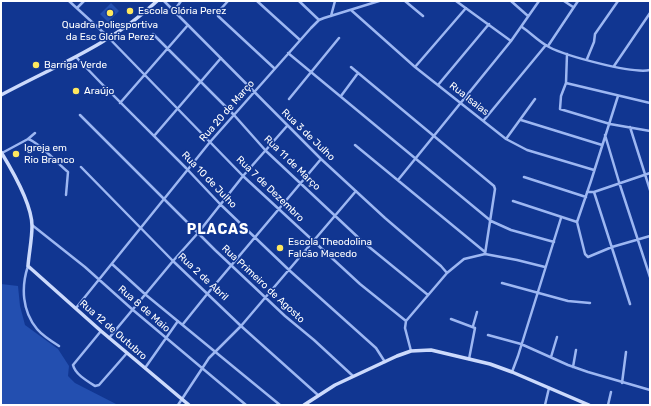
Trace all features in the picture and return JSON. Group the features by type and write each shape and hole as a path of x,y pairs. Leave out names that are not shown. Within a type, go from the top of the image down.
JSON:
{"street":[{"name":"Rua 7 de Dezembro","path":"69,1 109,38 243,176 360,284 406,321"},
{"path":"77,8 84,1"},
{"path":"1,94 76,57 109,38 136,19 157,1"},
{"name":"Rua 3 de Julho","path":"164,1 320,159 385,218 442,266 447,273"},
{"path":"174,11 181,1"},
{"path":"228,1 219,11 218,16 274,68"},
{"path":"257,1 300,40"},
{"path":"331,16 335,1"},
{"path":"301,2 319,20 380,1"},
{"path":"405,1 422,16"},
{"path":"456,1 511,41"},
{"path":"511,1 528,16"},
{"path":"398,180 415,157 434,136 511,41 539,1"},
{"path":"564,1 573,7"},
{"path":"484,120 547,46 578,1"},
{"path":"587,60 594,42 595,34 618,1"},
{"path":"415,67 466,8"},
{"name":"Rua Isaias","path":"351,10 415,67 484,120 506,139 527,150 594,170"},
{"path":"614,66 650,13"},
{"name":"Rua 20 de Março","path":"76,308 210,142 254,93 274,68 319,20"},
{"path":"438,85 489,24"},
{"path":"120,103 188,25"},
{"path":"522,27 547,46 567,54 629,70 650,70"},
{"name":"Rua 11 de Março","path":"153,34 234,115 266,151 374,251 428,295"},
{"path":"289,98 339,38"},
{"path":"288,53 491,221 511,230 554,242"},
{"path":"567,54 566,83 561,96 560,109 610,124 650,131"},
{"name":"Rua 10 de Julho","path":"76,57 220,204 289,270 376,348 385,362"},
{"path":"154,136 221,58"},
{"path":"352,67 492,184 495,190 485,253"},
{"path":"341,96 358,73"},
{"path":"566,83 618,96 650,102"},
{"path":"618,96 577,222 587,256 650,236"},
{"path":"506,139 536,98"},
{"name":"Rua Primeiro de Agosto","path":"80,115 265,298 314,340 353,377"},
{"path":"521,120 602,145"},
{"path":"109,338 146,295 173,260 198,233 243,176 287,126"},
{"path":"630,127 650,190"},
{"path":"35,133 28,139 2,152 27,202 32,225 28,266 23,289 26,310 37,329 44,336 59,346"},
{"path":"606,135 619,182 650,277"},
{"path":"28,139 45,151 68,172 66,195"},
{"path":"354,145 485,253 545,267"},
{"path":"183,324 208,292 320,159"},
{"name":"Rua 2 de Abril","path":"81,167 241,326 318,395"},
{"path":"587,192 594,192 619,182 650,173"},
{"path":"524,177 586,196"},
{"path":"178,405 215,352 241,326 356,191"},
{"path":"594,192 630,304"},
{"path":"514,201 561,218 577,222"},
{"path":"512,372 561,218"},
{"name":"Rua 8 de Maio","path":"32,225 63,248 133,310 246,405"},
{"path":"411,351 405,328 406,321 447,273 464,259 485,253"},
{"path":"112,264 146,295 280,405"},
{"name":"Rua 12 de Outubro","path":"28,266 109,338 190,405"},
{"path":"502,283 568,301 590,303"},
{"path":"469,359 477,312"},
{"path":"451,319 474,327"},
{"path":"146,368 178,321"},
{"path":"101,331 73,365 85,380 97,386 127,353"},
{"path":"488,335 521,344 573,367 622,383 650,390"},
{"path":"551,357 557,337"},
{"path":"304,405 334,385 385,362 411,351 431,350 469,359 512,372 589,405"},
{"path":"573,367 576,350"},
{"path":"622,383 626,352"},
{"path":"545,405 549,387"},
{"path":"608,405 610,392"}],"shaded area":[{"name":"Quadra Poliesportiva da Esc Glória Perez","path":"111,3 119,11 108,22 100,14"},
{"path":"1,284 18,286 20,306 25,325 58,349 69,366 68,376 75,383 118,405 1,405"}],"place":[{"name":"Escola Glória Perez","path":"130,11"},
{"name":"Quadra Poliesportiva da Esc Glória Perez","path":"110,13"},
{"name":"Barriga Verde","path":"36,65"},
{"name":"Araújo","path":"76,91"},
{"name":"Igreja em Rio Branco","path":"16,154"},
{"name":"Escola Theodolina Falcão Macedo","path":"280,248"}],"district":[{"name":"PLACAS","path":"218,230"}]}
